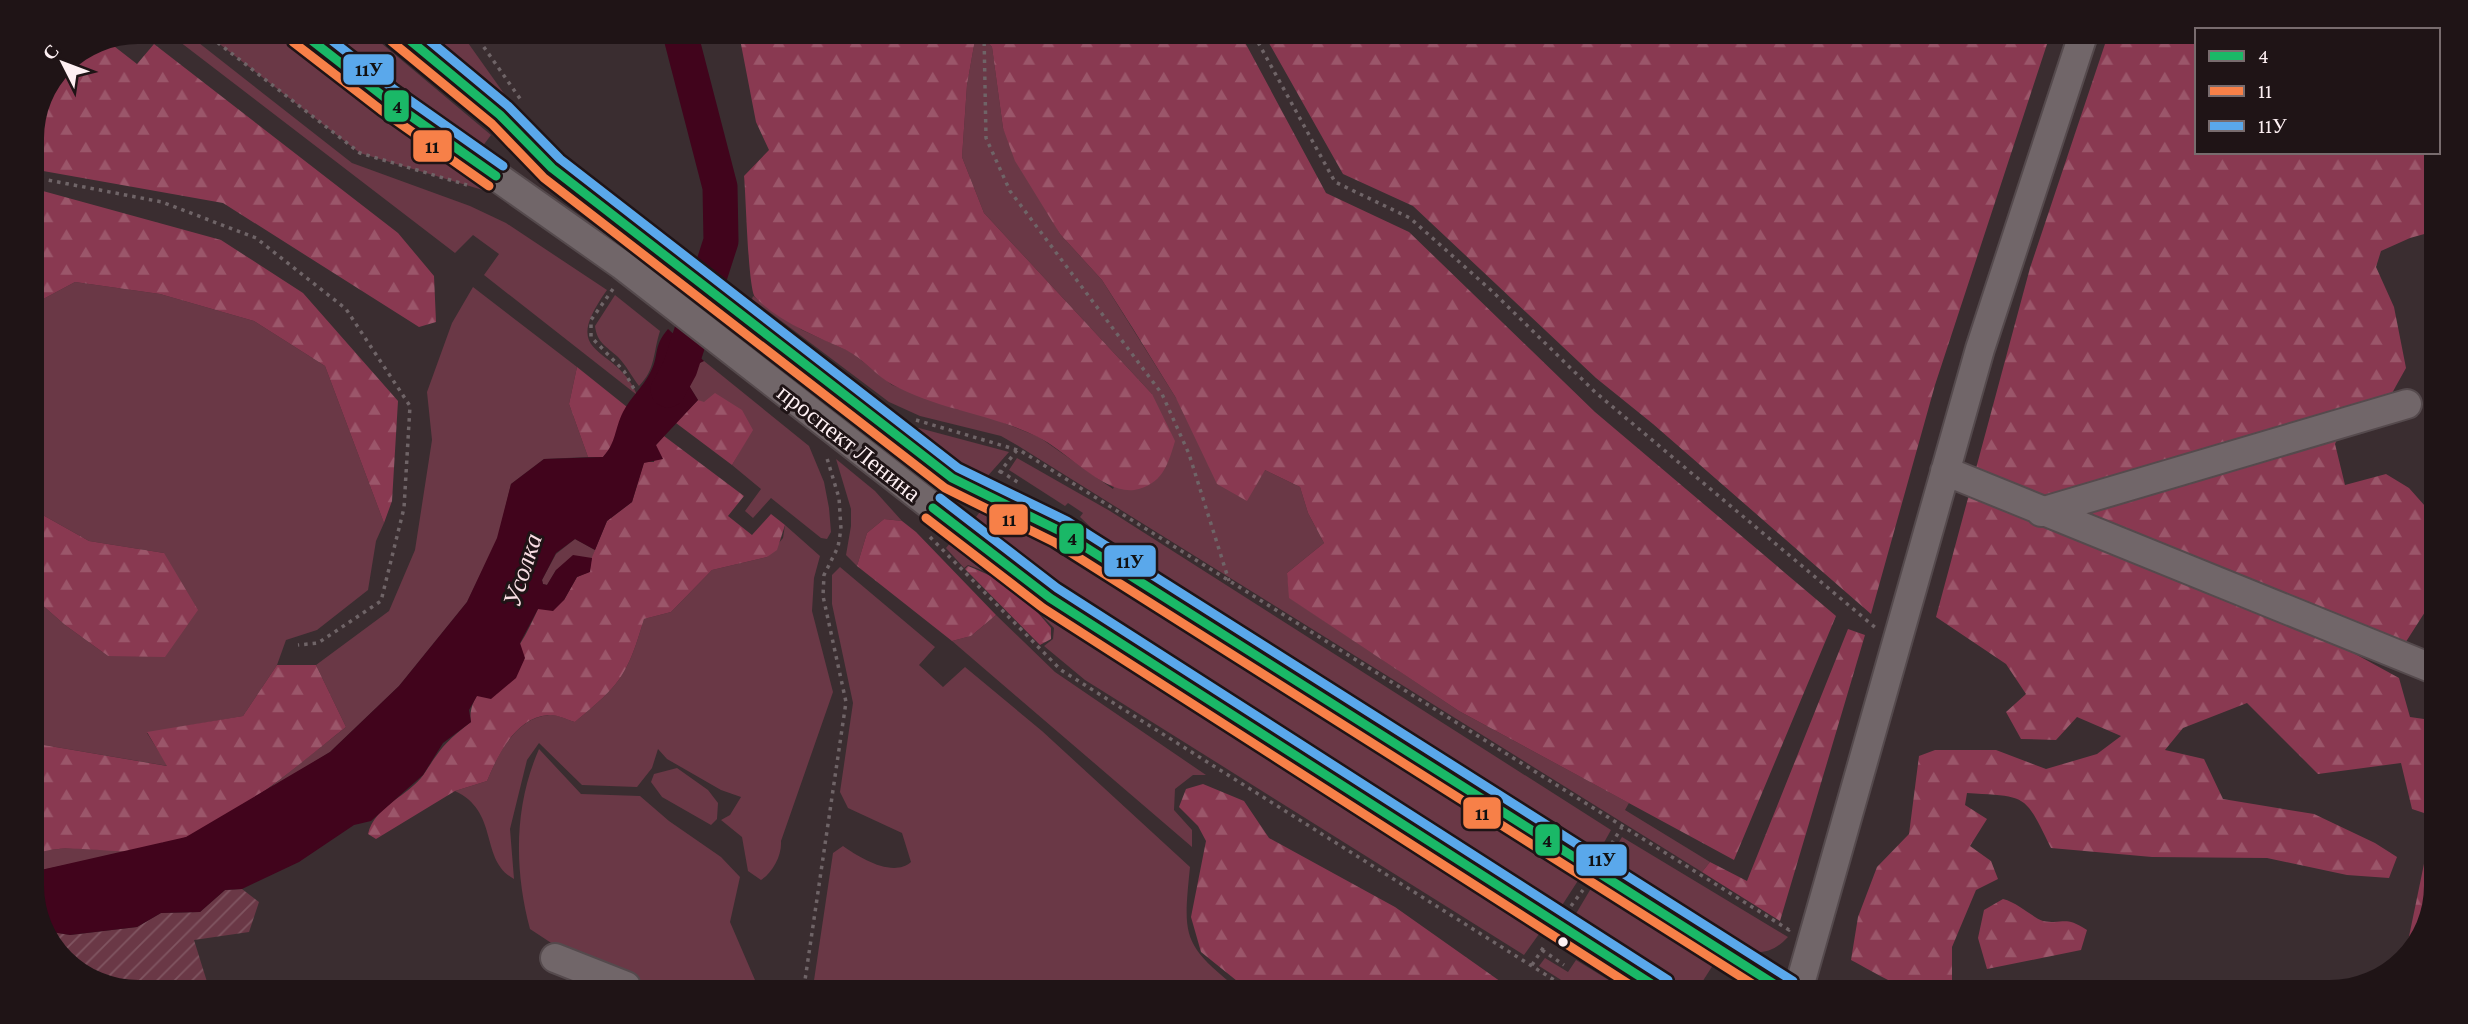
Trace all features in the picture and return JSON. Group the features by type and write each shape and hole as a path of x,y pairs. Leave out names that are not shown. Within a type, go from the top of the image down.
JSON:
{"street":[{"name":"проспект Ленина","path":"316,44 620,272 834,445 1050,598 1645,980"},
{"name":"проспект Ленина","path":"414,44 500,115 552,168 641,240 952,478 1060,531 1770,980"},
{"path":"1801,980 1980,349 2080,44"},
{"path":"2041,512 2407,404"},
{"path":"1945,471 2424,665"},
{"path":"555,958 611,980"}],"path":[{"path":"219,44 360,153 473,188"},
{"path":"984,44 986,138 1010,191 1162,394 1189,454 1230,583"},
{"path":"1258,44 1335,183 1410,218 1493,292 1595,392 1877,629"},
{"path":"44,179 162,202 256,238 346,309 410,406 404,508 381,601 318,643 298,645"},
{"path":"620,272 591,320 591,337 624,371 634,389"},
{"path":"904,416 1017,450 1789,930"},
{"path":"805,980 846,702 824,603 823,581 829,562 838,547 841,509 834,445"},
{"path":"995,478 1017,450"},
{"path":"923,530 1061,670 1555,980"},
{"path":"1606,853 1622,827"},
{"path":"1568,911 1583,889"},
{"path":"1532,965 1545,945"},
{"path":"1542,950 1564,965"}],"shaded area":[{"path":"183,44 200,44 352,163 470,206 506,223 607,290 593,312 588,329 589,340 595,349 628,378 637,395 484,275 499,254 473,235 455,253"},
{"path":"219,44 289,44 466,173 486,191 360,153"},
{"path":"333,44 382,44 491,135 479,151"},
{"path":"430,44 469,44 522,119"},
{"path":"974,44 990,44 1003,128 1060,234 1102,280 1176,398 1265,470 1300,487 1308,513 1324,543 1287,573 1290,598 1459,711 1629,803 1625,810 1710,862 1702,872 1015,444 1001,436 920,416 889,402 752,299 753,296 802,330 851,352 892,385 956,409 982,414 1039,437 1113,489 1152,394 984,213 962,157 967,85"},
{"path":"75,282 160,294 254,321 325,366 384,523 376,541 368,590 317,630 286,640 277,665 243,716 147,733 168,766 44,745 44,607 108,656 164,553 89,541 44,516 44,299"},
{"path":"473,287 577,367 569,404 588,457 544,459 511,484 498,538 467,602 399,686 330,752 257,798 346,727 316,665 389,611 415,550 432,440 427,392 452,323"},
{"path":"615,295 660,331 651,367 639,386 621,360 606,347 596,332 595,326"},
{"path":"704,361 809,446 824,482 831,532 827,539 821,538 771,498 753,518 745,511 761,489 732,465 752,430 698,400 685,379 693,366"},
{"path":"907,427 919,428 1009,452 985,479"},
{"path":"1017,458 1110,511 1611,830 1596,857 1123,558 1080,517 1083,513 1068,503 1065,506 1009,470"},
{"path":"836,459 875,491 902,521 884,519 867,533 857,566 846,555 851,509"},
{"path":"982,509 1086,566 1581,876 1559,910 1111,625 973,521"},
{"path":"785,525 820,556 814,578 812,611 833,692 773,868 761,880 748,871 742,837 721,820 730,815 741,797 721,790 667,759 658,749 652,768 637,787 582,785 539,743 527,760 510,829 514,879 503,871 496,860 478,811 469,800 455,791 487,781 502,749 517,730 527,723 552,715 575,722 603,698 620,678 633,654 644,619 671,612 712,570 767,557 783,538"},
{"path":"957,535 1120,659 1343,802 1539,934 1524,955 1085,680 1044,646 1053,639 1054,628 1006,579 968,565 964,568 946,548"},
{"path":"575,539 595,550 592,558 556,570 547,585 543,584 542,580 556,554"},
{"path":"840,567 935,647 919,665 943,687 965,667 1042,731 1190,867 1187,924 1190,937 1206,961 1227,980 814,980 833,853 843,846 867,861 886,867 895,868 911,862 902,833 848,808 840,792 853,703 832,604 832,575"},
{"path":"996,615 1055,672 1206,775 1193,775 1175,789 1174,810 1192,830 1192,847 952,641 971,636"},
{"path":"539,749 581,794 640,796 669,821 721,857 740,877 730,922 755,980 630,980 565,952 530,929 521,884 519,838 531,771"},
{"path":"677,768 708,790 718,803 717,819 711,825 662,797 651,782 654,774"},
{"path":"1622,837 1788,937 1766,951 1739,950 1605,865"},
{"path":"74,848 133,851 44,870 45,850"},
{"path":"1593,885 1715,962 1703,980 1674,980 1574,917"},
{"path":"242,889 259,902 249,932 194,940 206,980 137,980 102,973 80,961 56,933 70,935 137,927 161,913 200,912 225,890"},
{"path":"1545,958 1568,972 1576,960 1609,980 1561,980 1539,966"}],"green space":[{"path":"154,44 398,233 434,276 436,322 419,327 223,203 44,171 47,113 60,85 71,71 85,60 115,47 137,64"},
{"path":"741,44 974,44 967,85 962,157 984,213 1152,394 1175,441 1170,458 1157,479 1134,490 1110,485 1038,437 893,385 846,350 786,321 765,306 755,297 753,290 744,176 769,150 756,122"},
{"path":"990,44 1246,44 1326,193 1409,232 1595,412 1836,616 1734,860 1459,711 1289,598 1287,573 1324,543 1308,513 1300,487 1265,470 1247,501 1217,484 1176,398 1132,327 1102,280 1060,234 1015,161 1003,128"},
{"path":"1270,44 2047,44 1935,385 1871,614 1653,424 1596,378 1413,206 1343,174"},
{"path":"2105,44 2195,44 2195,154 2424,154 2424,234 2381,251 2376,267 2394,307 2406,368 2387,402 2345,420 2335,444 2345,485 2386,474 2409,488 2424,505 2424,614 2402,648 2350,635 2348,650 2399,678 2410,717 2424,719 2424,813 2412,809 2401,763 2318,774 2247,703 2183,728 2165,750 2204,759 2223,799 2314,814 2375,843 2397,857 2389,878 2347,875 2267,858 2152,857 2051,848 2029,807 2022,801 1967,793 1965,805 1987,819 1970,846 1991,861 1998,879 1976,890 1952,947 1952,980 1888,980 1851,960 1858,917 1877,867 1909,834 1919,756 1935,750 1996,750 2046,769 2097,754 2121,736 2077,717 2056,740 2021,739 2006,712 2026,694 2006,664 1936,617 2030,268"},
{"path":"44,191 221,240 303,293 398,401 392,501 384,523 325,366 254,321 160,294 75,282 44,299"},
{"path":"577,367 627,407 613,445 603,457 588,457 569,404"},
{"path":"715,393 742,410 753,430 732,465 676,423 698,400 704,402"},
{"path":"664,436 744,496 728,516 752,535 771,514 785,525 777,550 767,557 712,570 671,612 644,619 633,654 620,678 603,698 575,722 551,715 526,723 502,749 487,781 455,791 376,839 368,834 377,816 417,782 444,746 471,722 471,711 480,690 520,644 538,609 564,600 577,577 589,572 592,557 607,521 632,502 644,462 654,462 656,445"},
{"path":"44,516 89,541 164,553 198,610 165,657 108,656 44,607"},
{"path":"884,519 902,521 916,532 996,615 971,636 952,641 857,566 867,533"},
{"path":"968,566 1006,584 1023,597 1051,628 1051,639 1040,645 965,569"},
{"path":"1848,629 1865,635 1780,921 1702,872 1710,862 1747,881"},
{"path":"277,665 316,665 346,727 246,804 189,836 160,846 132,851 44,851 44,745 167,766 147,732 243,716"},
{"path":"1203,784 1244,801 1269,838 1395,907 1498,980 1236,980 1201,952 1191,917 1206,841 1198,826 1179,807 1186,789"},
{"path":"2424,864 2422,905 2409,937"},
{"path":"2003,899 2043,921 2068,922 2087,930 2081,950 1987,969 1978,938 1984,910"}],"water":[{"path":"668,329 704,361 693,366 685,379 698,400 656,445 663,459 644,463 632,502 607,521 595,550 575,539 556,553 542,580 543,584 547,585 556,570 573,555 592,558 590,572 577,577 564,600 553,611 538,609 520,643 525,658 516,678 491,699 477,696 469,710 471,722 443,743 423,775 371,821 354,825 299,862 242,889 225,890 200,912 161,913 137,927 70,935 56,933 46,905 44,869 186,837 330,752 399,686 467,602 497,538 511,484 544,459 603,457 611,446 623,412 650,373 660,341"}],"waterway":[{"name":"Усолка","path":"668,390 680,368 721,241 720,187 683,44"}],"transit line":[{"name":"11","path":"296,44 381,110 489,186"},
{"name":"4","path":"316,44 388,100 496,176"},
{"name":"11У","path":"336,44 395,90 503,166"},
{"name":"11","path":"395,44 492,124 544,178 945,488 1054,542 1746,980"},
{"name":"4","path":"414,44 500,115 552,168 952,478 1060,531 1768,980"},
{"name":"11У","path":"433,44 508,106 560,159 958,468 1067,521 1791,980"},
{"name":"11У","path":"940,498 1057,588 1668,980"},
{"name":"4","path":"933,508 1050,598 1645,980"},
{"name":"11","path":"926,518 1043,608 1622,980"}]}
